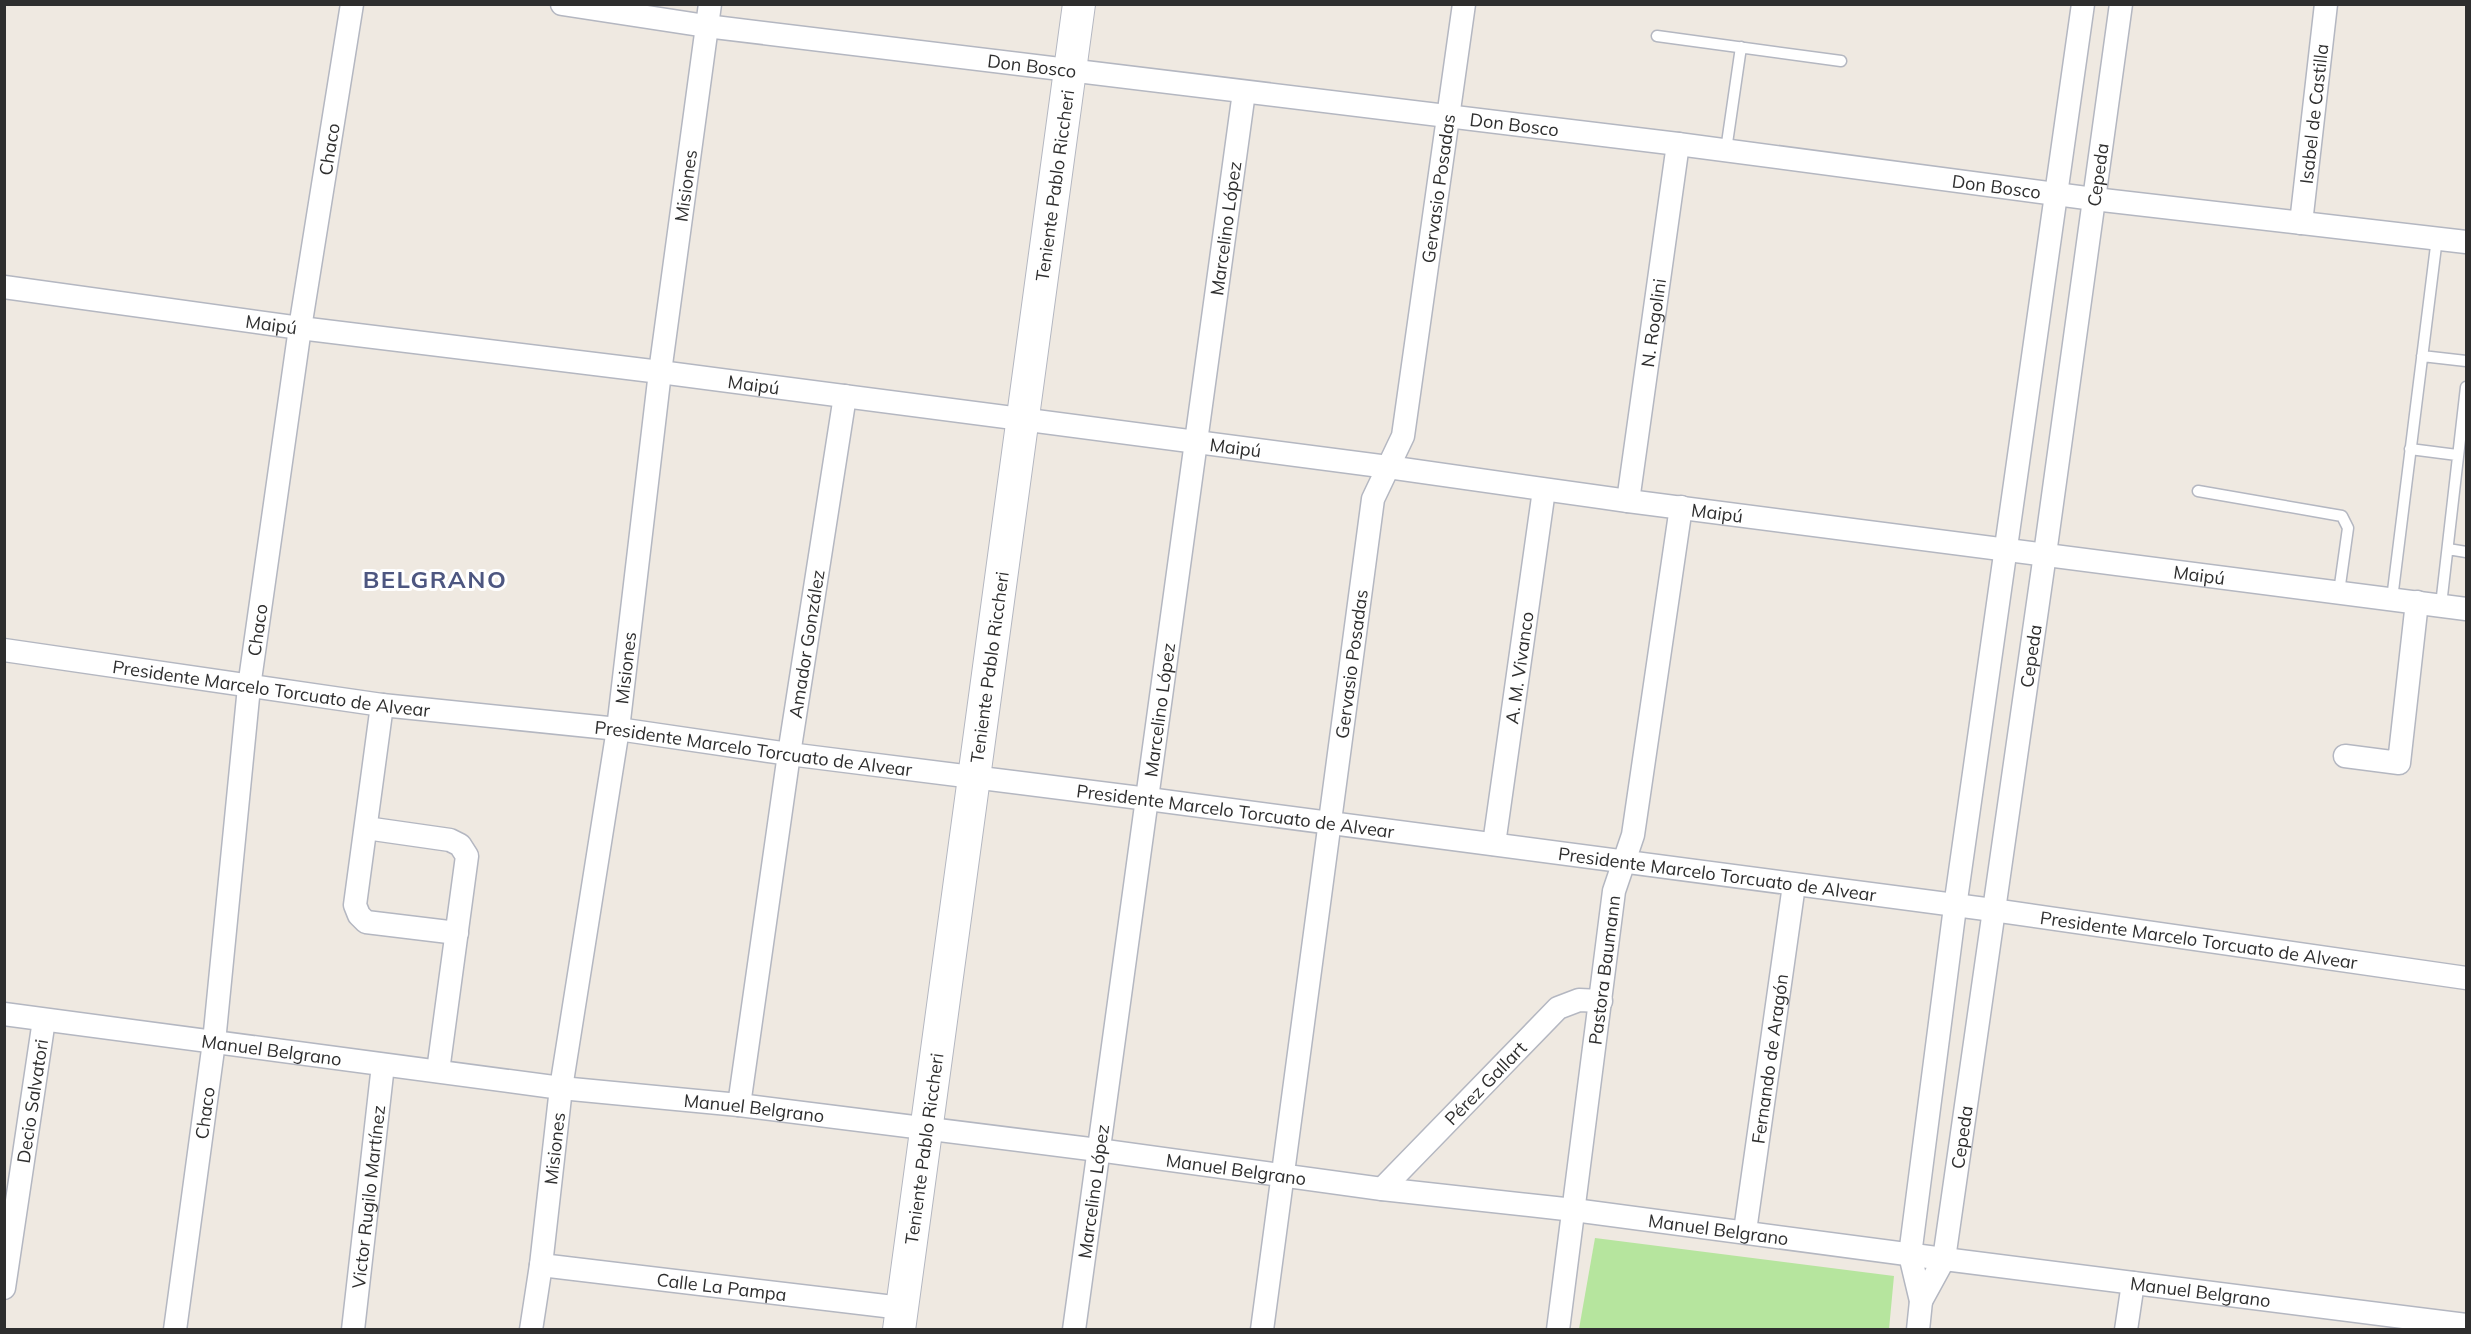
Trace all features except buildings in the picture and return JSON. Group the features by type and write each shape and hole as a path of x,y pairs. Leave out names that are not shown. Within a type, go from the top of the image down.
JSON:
{"street":[{"name":"Chaco","path":"175,1329 214,1042 249,687 300,328 352,4"},
{"name":"Don Bosco","path":"562,4 708,15 1244,92 1726,150 2094,199 2466,242"},
{"name":"Teniente Pablo Riccheri","path":"901,1318 1079,4"},
{"name":"Gervasio Posadas","path":"1262,1329 1373,500 1404,436 1464,4"},
{"name":"Cepeda","path":"1922,1301 1910,1254 1955,907 2083,4"},
{"name":"Cepeda","path":"1918,1329 1922,1301 1944,1259 2121,4"},
{"name":"Isabel de Castilla","path":"2301,223 2326,4"},
{"name":"Misiones","path":"531,1329 541,1265 561,1088 618,729 660,372 708,15"},
{"name":"Marcelino López","path":"1074,1329 1148,799 1194,442 1244,92"},
{"name":"N. Rogolini","path":"1628,501 1678,144"},
{"name":"Maipú","path":"4,287 300,328 1024,419 1544,490 2466,609"},
{"name":"Amador González","path":"739,1105 789,754 845,396"},
{"name":"A. M. Vivanco","path":"1494,844 1544,490"},
{"name":"Pastora Baumann","path":"1558,1329 1614,891 1633,835 1681,507"},
{"path":"2345,756 2399,763 2417,602"},
{"name":"Presidente Marcelo Torcuato de Alvear","path":"4,650 382,705 618,729 789,754 1494,844 1955,907 1993,910 2466,978"},
{"path":"382,705 355,905 359,915 366,922 457,933"},
{"path":"366,828 450,840 460,845 467,856 438,1071"},
{"name":"Fernando de Aragón","path":"1744,1231 1794,885"},
{"name":"Pérez Gallart","path":"1382,1188 1558,1008 1579,1000 1601,1001"},
{"name":"Manuel Belgrano","path":"4,1014 561,1088 739,1105 1382,1188 1744,1231 2133,1283 2347,1320 2466,1325"},
{"name":"Decio Salvatori","path":"4,1288 44,1020"},
{"name":"Victor Rugilo Martínez","path":"352,1329 383,1065"},
{"name":"Calle La Pampa","path":"541,1265 901,1318"},
{"path":"2126,1329 2133,1283"}],"lane":[{"path":"1657,36 1841,61"},
{"path":"1726,150 1741,47"},
{"path":"2392,598 2436,238"},
{"path":"2422,356 2466,361"},
{"path":"2441,605 2466,387"},
{"path":"2410,449 2457,454"},
{"path":"2198,490 2342,516 2348,528 2339,592"},
{"path":"2448,549 2466,552"}],"green space":[{"path":"1595,1238 1894,1276 1889,1329 1579,1329"}],"district":[{"name":"BELGRANO","path":"435,579"}]}
